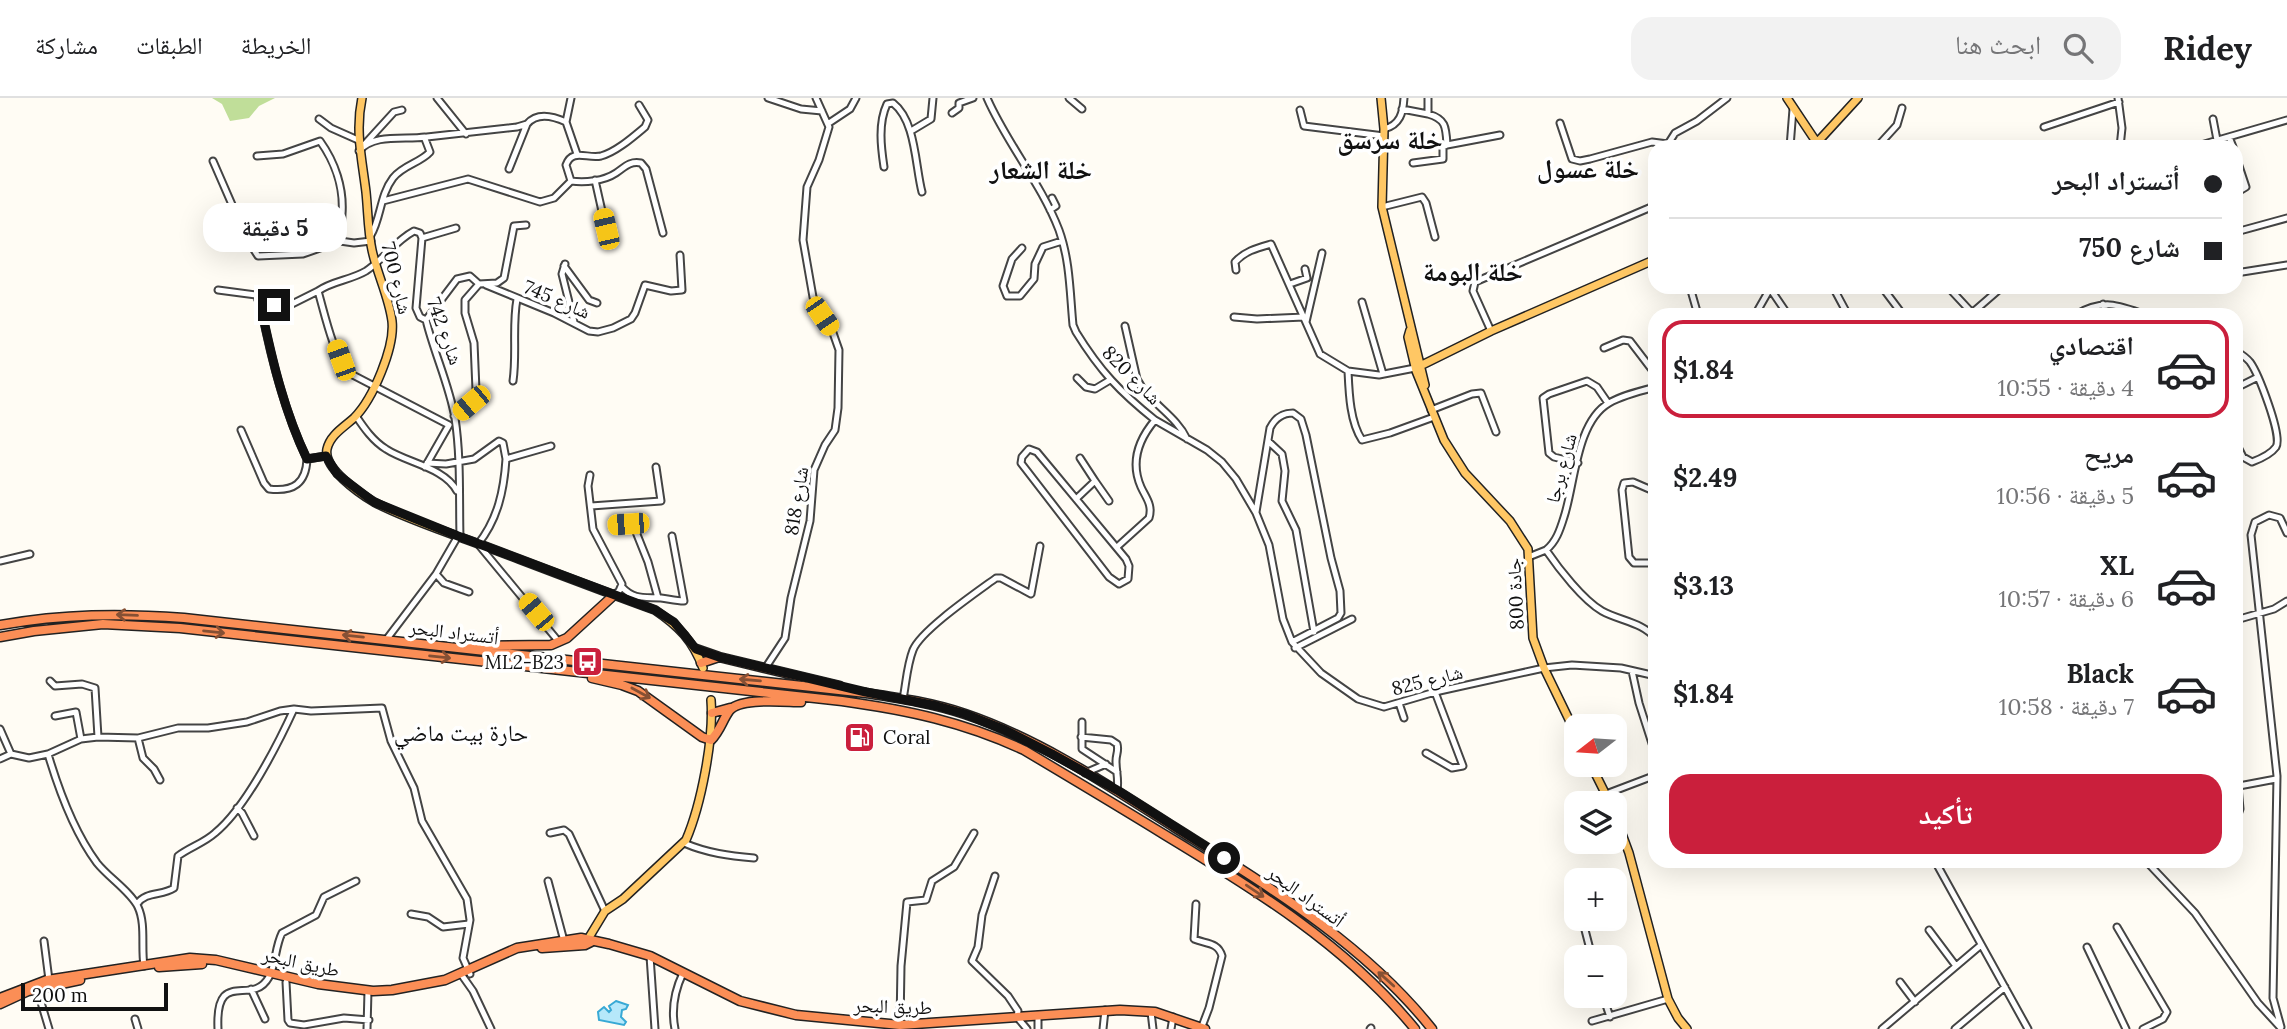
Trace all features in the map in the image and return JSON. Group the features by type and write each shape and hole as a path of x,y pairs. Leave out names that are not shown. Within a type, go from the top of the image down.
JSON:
{"highway":[{"path":"455,647 482,644 551,645 567,638 614,595"},
{"name":"أتستراد البحر","path":"0,625 57,616 102,614 184,618 606,666 866,692 965,714 1026,740 1117,790 1263,883 1326,929 1391,984 1432,1029"},
{"name":"أتستراد البحر","path":"0,637 77,626 139,625 180,628 895,708 936,717 1024,750 1283,909 1331,945 1373,983 1415,1029"},
{"path":"696,649 719,657 866,692"},
{"path":"702,666 719,657"},
{"path":"576,672 638,691 702,737 711,740 719,731 730,708"},
{"path":"712,712 743,702 821,700"},
{"name":"طريق البحر","path":"466,974 517,948 564,940 609,944 650,956 756,1006 796,1015 900,1025 967,1025 1017,1017 1105,1010 1151,1012 1202,1028"},
{"name":"طريق البحر","path":"270,975 286,982 327,990 368,993 419,991 518,952 585,942"},
{"name":"طريق البحر","path":"0,998 25,986 49,980 144,966 200,964 368,993"},
{"name":"طريق البحر","path":"0,1004 37,989 144,966"}],"main road":[{"name":"شارع 700","path":"326,456 327,446 336,433 356,416 373,387 393,336 390,309 371,238 358,123 362,98"},
{"name":"جادة 800","path":"1381,98 1384,132 1382,207 1410,330 1408,337 1432,414 1458,463 1510,521 1526,544 1531,556 1533,638 1566,714"},
{"path":"1787,98 1813,140"},
{"path":"1822,140 1858,98"},
{"path":"1417,363 1648,262"},
{"path":"326,456 337,474 374,502 459,537 655,610 674,622 696,649 702,666"},
{"path":"585,942 605,911 684,843 691,828 711,740 711,700"},
{"path":"1627,848 1668,999 1687,1029"}],"street":[{"path":"437,98 466,134"},
{"path":"571,98 566,122 577,154"},
{"path":"768,98 801,109 822,111"},
{"path":"816,98 828,123 850,109 856,98"},
{"path":"911,131 931,119 933,98"},
{"path":"952,113 960,108 959,103 973,98"},
{"name":"شارع 820","path":"987,98 1050,210 1062,241 1073,325 1089,353 1110,380 1130,401 1155,420 1143,434 1136,463 1139,481 1150,504 1149,518 1117,547"},
{"path":"1069,98 1075,106 1082,109"},
{"path":"1300,110 1304,126 1384,132 1397,123 1404,98"},
{"path":"1428,114 1429,98"},
{"path":"1673,140 1680,129 1697,121 1727,98"},
{"path":"2044,127 2118,100 2121,140"},
{"path":"884,167 882,127 887,104 893,103 900,110 911,131 922,192"},
{"path":"571,181 567,161 577,154 605,155 645,127 648,120 639,105"},
{"path":"1884,140 1895,129 1902,108"},
{"path":"1402,109 1441,118 1445,122 1447,145"},
{"path":"1791,140 1793,109"},
{"path":"360,146 394,112 402,110"},
{"path":"509,169 532,118 541,116 566,122"},
{"path":"319,119 360,146 390,139 466,134 527,124"},
{"path":"2213,119 2217,140 2287,120"},
{"name":"شارع 818","path":"766,667 785,638 791,598 810,521 814,470 835,430 838,408 839,350 832,330 813,297 803,240 807,187 819,160 828,123"},
{"path":"1560,123 1574,160 1604,156 1648,143"},
{"path":"1413,163 1443,159 1443,147 1447,145 1500,135"},
{"path":"213,161 256,256 300,255 340,241 354,243 371,238 394,177 429,155 430,149 425,137"},
{"path":"257,156 283,154 320,141 331,160 341,191 340,241"},
{"path":"383,201 468,179 540,202 554,198 571,181 595,180 614,175 633,162 643,164 663,233"},
{"path":"595,180 606,229"},
{"path":"1382,207 1422,197 1435,237"},
{"path":"1050,210 1056,206 1052,198"},
{"path":"1491,331 1473,291 1475,282 1648,208"},
{"path":"2243,230 2287,218"},
{"path":"426,465 454,416 472,401 476,392 474,343 464,306 467,295 482,285 499,282 504,278 514,226 526,225"},
{"path":"261,307 292,304 327,285 366,271 414,231 420,233 422,238 456,228"},
{"name":"شارع 742","path":"422,238 415,300 420,317 426,320 454,416 460,461 459,537"},
{"path":"1022,248 1012,259 1003,286 1007,296 1020,296 1029,286 1034,279 1035,264 1043,247 1062,241"},
{"path":"1236,270 1236,262 1240,257 1250,250 1271,244 1320,354 1348,371 1383,374 1417,363"},
{"path":"1305,319 1322,253"},
{"name":"شارع 745","path":"482,285 593,331 609,329 633,316 645,285 671,291 682,290 680,255"},
{"path":"574,323 562,274 565,265 589,300 597,303"},
{"path":"2243,272 2287,265"},
{"path":"1290,284 1307,278 1304,269"},
{"path":"426,320 457,279 470,276 482,285"},
{"path":"218,290 256,295 286,406 307,459 305,477 299,483 280,489 269,489 241,430"},
{"path":"318,291 323,313 345,368 352,376 449,425"},
{"path":"1954,294 1967,308"},
{"path":"1979,308 1994,294"},
{"path":"513,381 517,299"},
{"path":"1362,302 1383,374"},
{"path":"2103,304 2105,308"},
{"path":"2088,308 2103,304 2126,308"},
{"path":"1234,317 1305,319"},
{"path":"1125,326 1141,387 1149,398 1182,428 1187,439"},
{"path":"1604,348 1630,341 1648,365"},
{"path":"2243,356 2249,361 2258,377 2277,435 2277,446 2264,456 2249,461 2243,457"},
{"path":"1348,371 1349,394 1362,440 1390,433 1472,394 1481,393 1496,432"},
{"path":"2243,384 2258,377"},
{"path":"1077,378 1086,387 1095,389 1110,380"},
{"path":"1578,463 1554,457 1549,453 1544,398 1587,381 1597,387 1608,403 1648,390"},
{"name":"شارع برجا","path":"1546,550 1558,534 1569,504 1588,427 1608,403"},
{"path":"1256,513 1272,424 1282,414 1293,413 1301,419 1340,591 1341,609 1338,618 1293,645"},
{"path":"356,416 368,434 383,448 426,465 448,480 458,494"},
{"name":"شارع 825","path":"1155,420 1223,462 1242,488 1269,545 1283,619 1293,645 1321,673 1358,699 1381,707 1544,668 1572,665 1621,668 1648,674"},
{"path":"426,465 474,458 499,441 503,443 506,459 498,509 490,528 478,544 559,642"},
{"path":"1268,441 1282,454 1282,501 1296,530 1314,632"},
{"path":"506,459 551,446"},
{"path":"1031,448 1037,452 1076,499 1126,559 1130,571 1128,579 1119,583 1109,577 1021,463 1026,452 1031,448"},
{"path":"307,459 326,456"},
{"path":"1080,458 1109,500"},
{"path":"591,506 661,501 656,467"},
{"path":"590,475 588,486 593,529 617,572 622,587 629,594 641,598 682,602 685,599 672,536"},
{"path":"1076,499 1095,481"},
{"path":"1648,489 1633,482 1625,483 1622,490 1626,540 1631,560 1636,564 1648,563"},
{"path":"2282,1028 2273,998 2276,778 2251,530 2259,518 2272,515 2280,518 2287,533"},
{"path":"613,525 631,524 634,527 658,598"},
{"path":"386,640 436,574 459,537"},
{"path":"903,699 912,652 917,644 954,610 996,578 1031,594 1040,546"},
{"path":"1531,556 1546,550 1596,607 1648,632"},
{"path":"0,561 30,554"},
{"path":"436,574 444,583 470,592"},
{"path":"614,595 622,587"},
{"path":"2243,618 2274,609 2287,601"},
{"path":"1293,645 1352,620"},
{"path":"1632,671 1648,731"},
{"path":"50,681 55,686 82,684 95,688 98,737"},
{"path":"1426,753 1452,768 1463,766 1435,692"},
{"path":"1399,703 1404,718"},
{"path":"0,759 10,754 29,758 48,754 81,739 138,738 184,727 208,728 247,722 294,709 311,711 383,708 391,740 414,788 422,821 467,899 469,924 463,958 466,974 491,1029"},
{"path":"136,904 142,897 174,888 178,856 216,833 237,808 250,790 294,709"},
{"path":"55,716 76,712 81,739"},
{"path":"1082,722 1082,750 1117,772"},
{"path":"0,730 10,754"},
{"path":"1081,737 1114,741 1117,744 1117,790"},
{"path":"138,738 143,758 160,780"},
{"path":"48,754 83,843 105,872 136,904 143,928 144,966"},
{"path":"1085,773 1106,764"},
{"path":"2243,785 2287,774"},
{"path":"1614,791 1648,778"},
{"path":"237,808 254,836"},
{"path":"550,833 564,830 569,834 605,911"},
{"path":"900,1025 901,965 907,902 926,900 932,881 954,867 974,833"},
{"path":"684,843 730,857 754,858"},
{"path":"1939,868 2028,1029"},
{"path":"2153,868 2202,921 2258,1003 2282,1028"},
{"path":"995,876 982,915 978,947 972,961 1008,996 1018,1011 1017,1017 1027,1029"},
{"path":"218,1029 218,1005 222,997 228,993 260,986 270,975 282,933 314,916 324,897 356,881"},
{"path":"548,881 564,940"},
{"path":"1196,905 1194,939 1214,944 1222,956 1202,1028"},
{"path":"411,914 428,917 443,927 469,924"},
{"path":"2116,927 2167,1012 2163,1019 2143,1029"},
{"path":"1929,930 1956,966"},
{"path":"44,941 49,980"},
{"path":"1882,1029 1981,945"},
{"path":"2087,947 2126,1029"},
{"path":"650,956 655,1029"},
{"path":"675,1029 671,1011 683,973"},
{"path":"286,982 290,1023 304,1025 344,1018 369,1020"},
{"path":"1900,982 1914,1002"},
{"path":"1955,1029 2005,987"},
{"path":"37,989 49,1029"},
{"path":"251,989 265,1019"},
{"path":"367,1029 368,993"},
{"path":"2258,1003 2273,998"},
{"path":"1592,1021 1668,999"},
{"path":"1607,1008 1610,1017"},
{"path":"1104,1029 1105,1010"},
{"path":"1151,1012 1153,1029"},
{"path":"1038,1015 1038,1029"},
{"path":"1171,1029 1173,1017"},
{"path":"135,1019 138,1029"}],"green space":[{"path":"212,98 275,98 259,106 249,118 230,121 222,104"}],"water":[{"path":"616,1001 628,1005 622,1010 621,1017 626,1022 624,1025 599,1020 598,1012 604,1007 609,1012 609,1006"}],"place":[{"name":"ML2-B23","path":"587,662"},
{"name":"Coral","path":"860,737"}],"district":[{"name":"خلة سرسق","path":"1390,139"},
{"name":"خلة عسول","path":"1588,168"},
{"name":"خلة الشعار","path":"1041,169"},
{"name":"خلة البومة","path":"1473,271"},
{"name":"حارة بيت ماضي","path":"461,732"}],"route":[{"path":"274,305 261,307 265,330 292,426 307,459 326,456 337,474 374,502 655,610 674,622 696,649 719,657 866,692 937,706 1005,730 1117,790 1224,858"}]}
